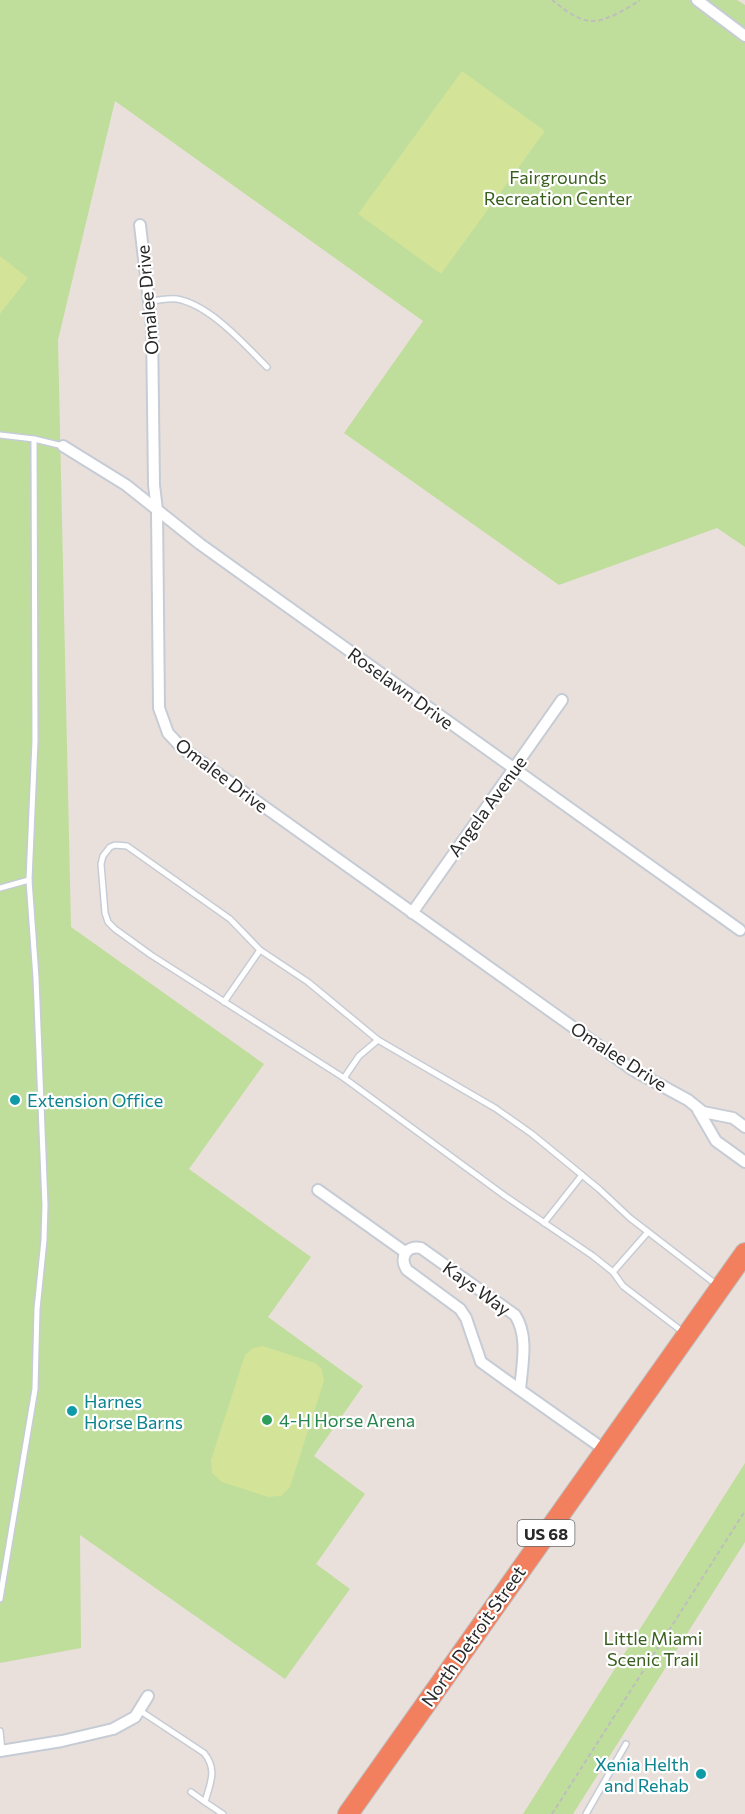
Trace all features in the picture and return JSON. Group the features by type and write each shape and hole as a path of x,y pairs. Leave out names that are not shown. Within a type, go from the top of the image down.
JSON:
{"highway":[{"name":"North Detroit Street","path":"348,1814 745,1253"}],"street":[{"path":"697,0 745,36"},
{"name":"Omalee Drive","path":"140,225 152,327 159,708 168,733 182,748 633,1070 711,1115 732,1118 745,1127"},
{"name":"Roselawn Drive","path":"63,446 126,485 200,544 740,930"},
{"name":"Angela Avenue","path":"412,913 562,700"},
{"name":"Omalee Drive","path":"697,1107 716,1141 745,1162"},
{"name":"Kays Way","path":"318,1190 405,1252"},
{"name":"Kays Way","path":"405,1252 415,1247 421,1248 514,1315 523,1334 520,1390"},
{"name":"Kays Way","path":"405,1252 403,1264 407,1270 460,1309 466,1318 481,1362 605,1450"},
{"path":"1,1751 62,1741 113,1729 135,1717 148,1696"}],"lane":[{"path":"148,302 168,299 187,302 230,329 267,367"},
{"path":"0,435 34,439 63,446"},
{"path":"0,1599 35,1389 37,1309 44,1240 45,1205 36,978 29,880 35,741 34,439"},
{"path":"687,1335 623,1286 613,1272 344,1078 151,955 115,929 108,922 103,902 101,864 107,850 115,845 127,846 230,919 260,950 308,982 378,1041 495,1108 582,1175 630,1218 721,1288"},
{"path":"0,888 29,880"},
{"path":"224,1002 260,950"},
{"path":"344,1078 359,1056 378,1041"},
{"path":"544,1223 582,1175"},
{"path":"613,1272 648,1232"},
{"path":"139,1710 204,1753 211,1762 213,1771 206,1802"},
{"path":"0,1731 1,1751"},
{"path":"586,1814 626,1744"},
{"path":"191,1792 223,1814"}],"path":[{"path":"552,0 572,14 591,21 622,12 640,0"},
{"path":"552,1814 745,1511"}],"green space":[{"name":"Fairgrounds Recreation Center","path":"0,0 737,0 745,5 745,547 717,528 559,585 344,433 423,321 115,101 58,340 71,927 264,1064 189,1169 311,1257 268,1317 363,1386 314,1456 365,1494 316,1564 350,1589 285,1679 80,1535 81,1648 0,1663"},
{"path":"462,71 545,131 441,274 358,214"},
{"path":"0,256 28,278 0,314"},
{"name":"4-H Horse Arena","path":"263,1346 315,1363 322,1369 324,1381 290,1487 281,1496 268,1497 222,1482 212,1473 211,1460 245,1355 253,1348"},
{"name":"Little Miami Scenic Trail","path":"745,1463 745,1542 573,1814 523,1814"}],"place":[{"name":"Extension Office","path":"15,1100"},
{"name":"Harnes Horse Barns","path":"72,1411"},
{"name":"4-H Horse Arena","path":"267,1420"},
{"name":"Xenia Helth and Rehab","path":"701,1774"}]}
